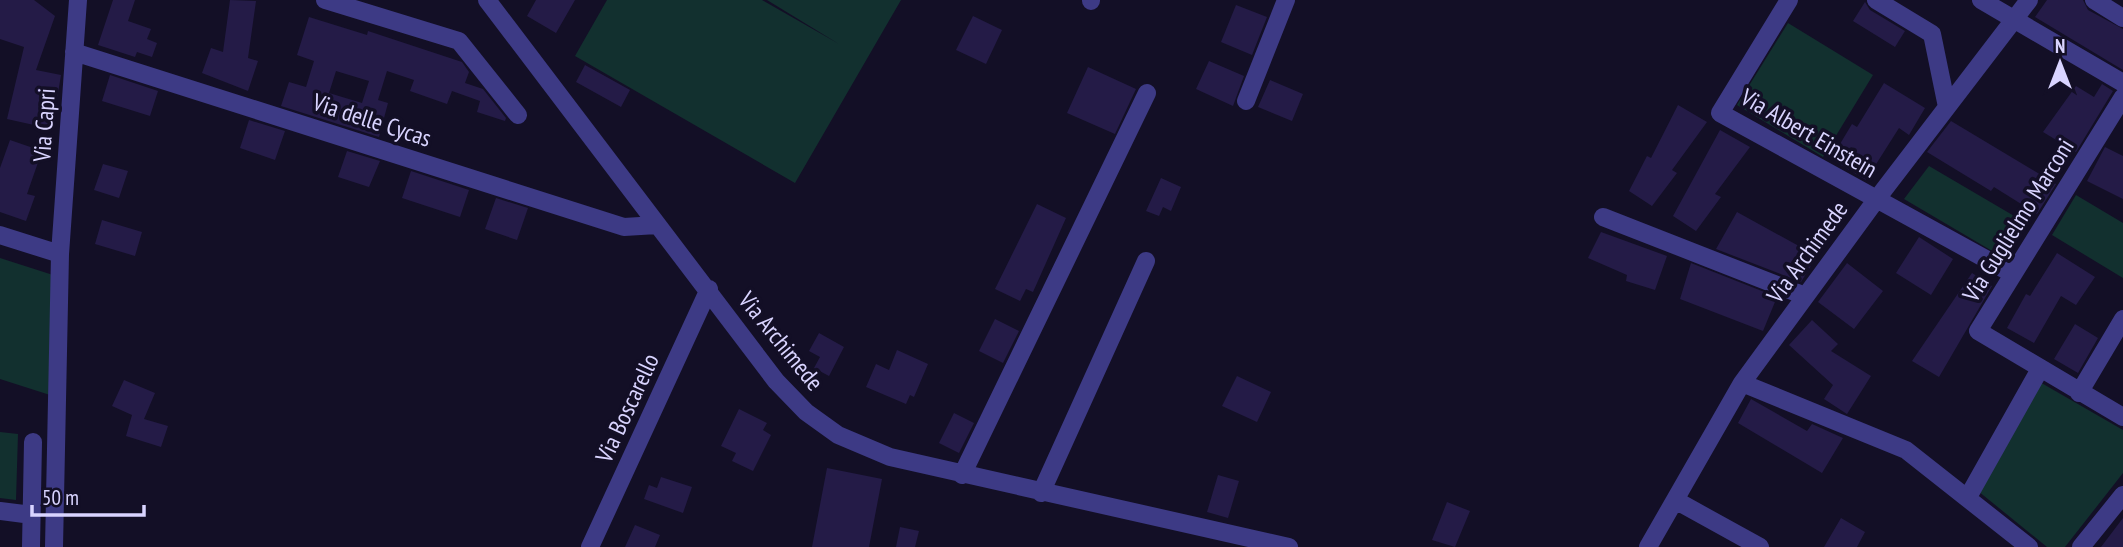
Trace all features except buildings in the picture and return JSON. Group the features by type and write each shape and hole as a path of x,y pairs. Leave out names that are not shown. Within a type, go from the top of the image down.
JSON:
{"street":[{"name":"Via Capri","path":"54,547 60,254 77,0"},
{"path":"325,0 459,41 518,115"},
{"name":"Via Archimede","path":"487,0 657,225 709,289 802,420 890,457 1289,547"},
{"path":"1246,101 1286,0"},
{"name":"Via Albert Einstein","path":"1789,0 1720,113 1876,200"},
{"path":"1876,0 1932,34 1947,107"},
{"path":"1981,0 2123,83"},
{"name":"Via Archimede","path":"1648,547 1742,383 1876,200 2029,0"},
{"path":"2094,0 2123,18"},
{"name":"Via delle Cycas","path":"74,52 624,227 657,225"},
{"path":"962,475 1147,93"},
{"name":"Via Guglielmo Marconi","path":"2123,97 1978,331 2123,417"},
{"path":"1876,200 2013,274"},
{"path":"1603,217 1805,296"},
{"path":"0,235 60,254"},
{"path":"1041,493 1146,261"},
{"name":"Via Boscarello","path":"590,547 709,289"},
{"path":"2080,393 2123,319"},
{"path":"1968,497 2040,369"},
{"path":"1742,383 1906,450 2029,547"},
{"path":"31,547 33,442"},
{"path":"2081,547 2123,495"},
{"path":"1675,500 1760,547"},
{"path":"0,511 32,515"}],"green space":[{"path":"607,0 762,0 839,44 767,0 901,0 795,183 575,56"},
{"path":"1788,23 1873,75 1823,157 1737,105"},
{"path":"1929,166 2021,220 1999,255 1904,199"},
{"path":"2076,195 2123,223 2123,278 2052,235"},
{"path":"0,258 53,275 50,395 0,379"},
{"path":"2038,381 2123,430 2123,473 2065,547 2047,547 1978,491"},
{"path":"0,432 18,434 16,500 0,498"}]}
